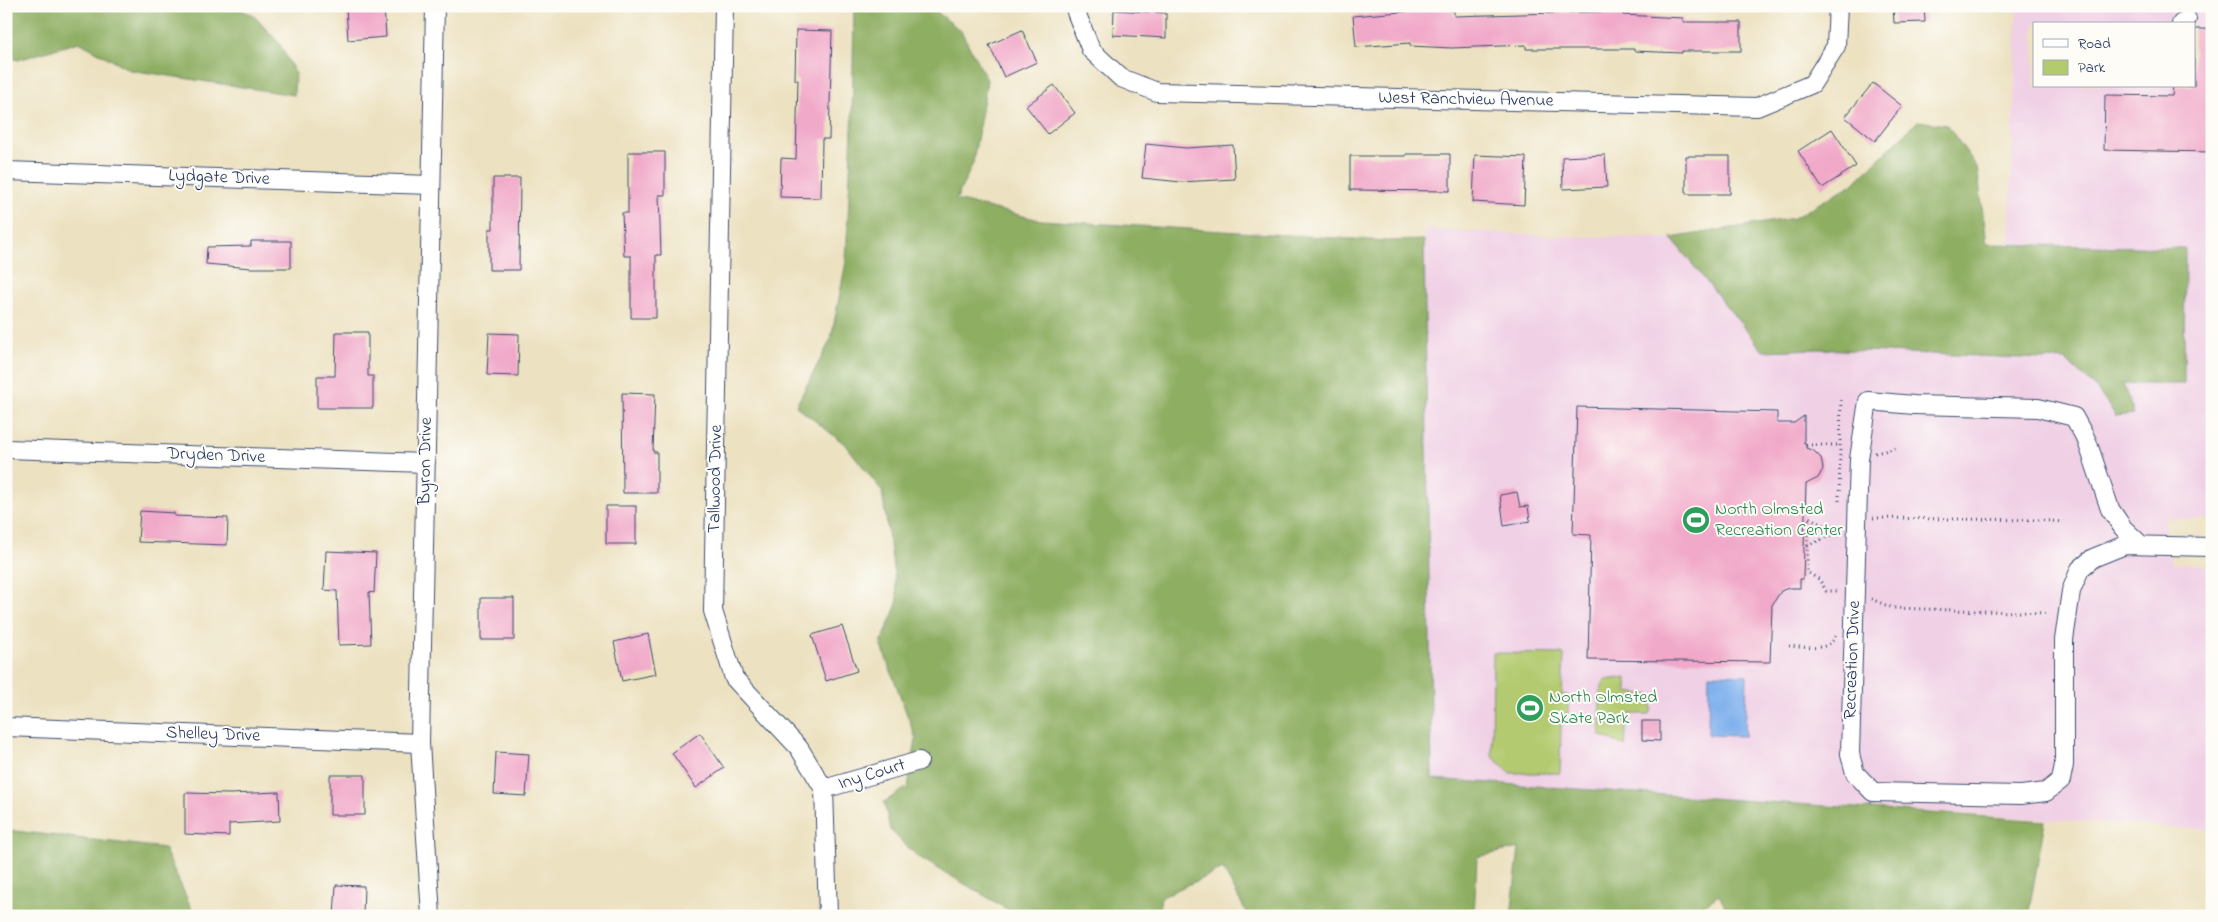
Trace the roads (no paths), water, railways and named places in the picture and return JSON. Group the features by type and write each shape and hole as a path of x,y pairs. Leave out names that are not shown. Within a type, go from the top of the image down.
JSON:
{"street":[{"name":"Byron Drive","path":"431,916 420,743 435,6"},
{"name":"Tallwood Drive","path":"724,6 713,611 734,678 799,748 824,789 828,916"},
{"name":"West Ranchview Avenue","path":"1076,6 1076,12 1091,50 1121,78 1157,92 1757,107 1812,84 1836,46 1838,6"},
{"name":"Lydgate Drive","path":"6,171 431,185"},
{"name":"Recreation Drive","path":"2141,545 2123,528 2110,509 2087,441 2074,417 2038,408 1914,405 1868,401 1859,459 1850,754 1854,774 1873,792 2021,795 2046,792 2061,780 2064,765 2064,640 2071,591 2080,569 2093,558 2125,545 2212,547"},
{"name":"Dryden Drive","path":"6,448 426,463"},
{"name":"Shelley Drive","path":"6,727 420,743"},
{"name":"Iny Court","path":"824,789 919,761"}],"water":[{"path":"1709,674 1747,675 1745,736 1708,735"}],"place":[{"name":"North Olmsted Recreation Center","path":"1696,520"},
{"name":"North Olmsted Skate Park","path":"1530,708"}]}
